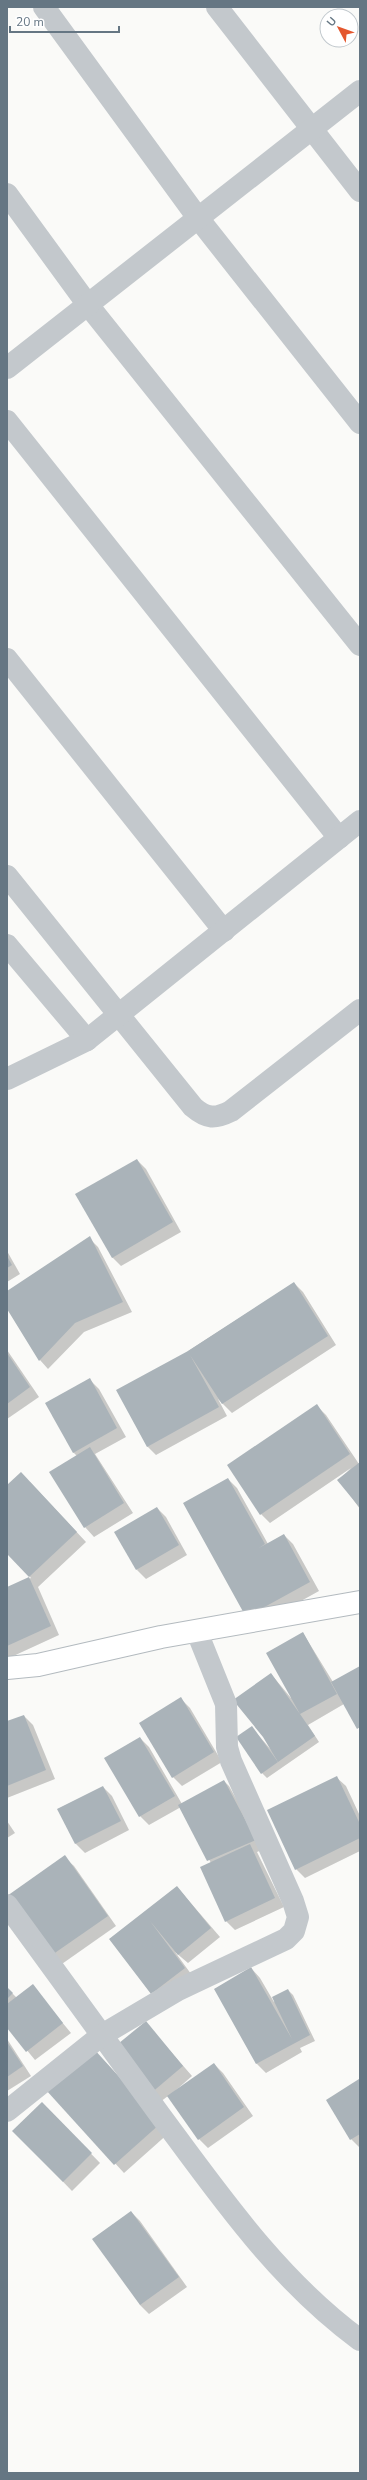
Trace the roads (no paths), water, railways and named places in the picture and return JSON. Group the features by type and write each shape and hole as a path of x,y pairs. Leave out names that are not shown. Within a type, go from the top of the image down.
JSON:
{"street":[{"path":"44,7 198,218 360,423"},
{"path":"217,7 360,191"},
{"path":"7,368 360,91"},
{"path":"7,194 88,305 360,645"},
{"path":"7,421 339,838"},
{"path":"7,659 224,931"},
{"path":"7,1080 87,1040 360,821"},
{"path":"7,876 193,1107 202,1115 210,1118 219,1117 231,1111 359,1012"},
{"path":"7,945 87,1040"},
{"path":"7,1668 38,1665 161,1637 197,1632 360,1602"},
{"path":"7,2112 102,2035 178,1990 286,1939 294,1931 298,1917 283,1876 231,1761 227,1747 226,1704 197,1632"},
{"path":"7,1905 233,2214 306,2296 325,2314 360,2340"}]}
